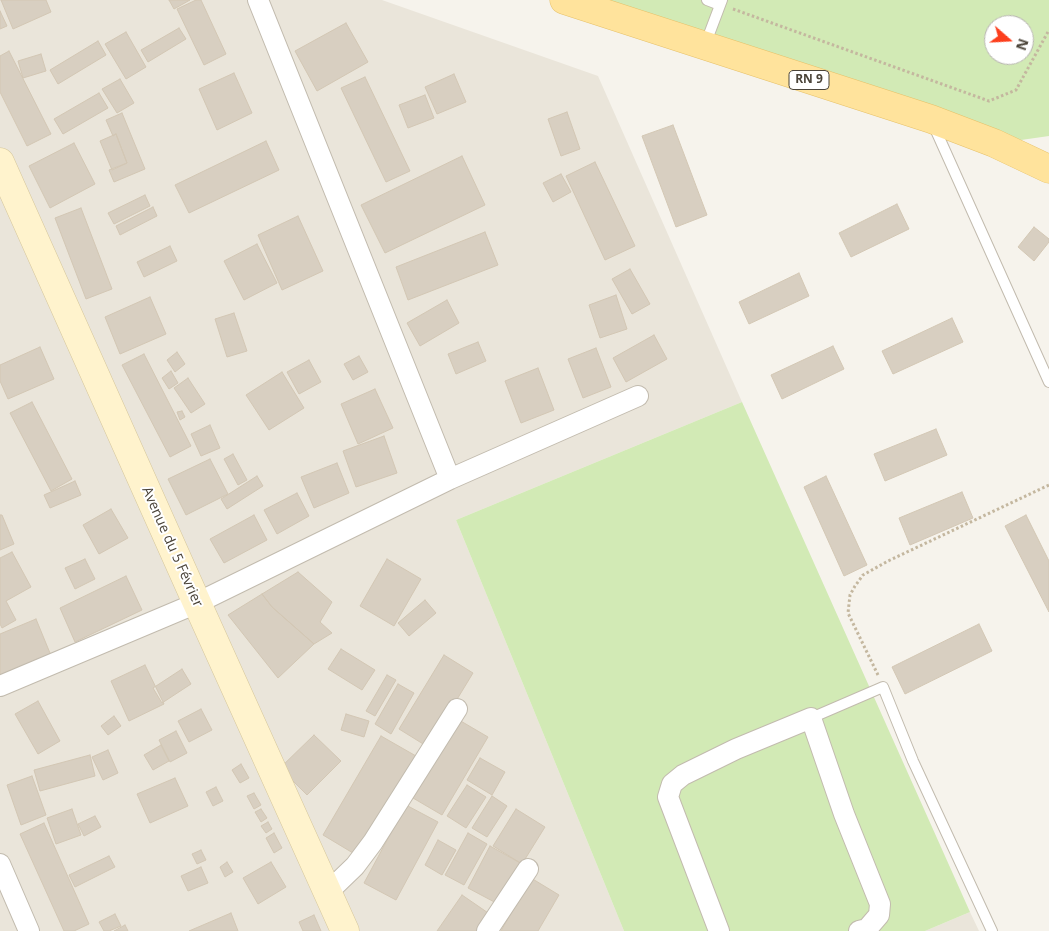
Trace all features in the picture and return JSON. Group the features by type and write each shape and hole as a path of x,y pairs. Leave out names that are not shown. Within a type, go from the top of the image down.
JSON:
{"main road":[{"name":"RN 9","path":"564,0 931,119 1048,166"}],"street":[{"path":"258,0 450,479"},
{"name":"Avenue du 5 Février","path":"0,162 345,931"},
{"path":"0,686 197,602 450,479 638,396"},
{"path":"327,893 354,866 373,842 457,709"},
{"path":"719,931 668,797 672,784 683,775 727,753 811,718 844,814 880,904 880,915 867,929 859,931"},
{"path":"0,864 29,931"},
{"path":"487,931 528,869"}],"lane":[{"path":"705,46 721,2 707,0"},
{"path":"931,119 1049,382"},
{"path":"811,718 883,687 913,762 992,931"}],"path":[{"path":"721,2 989,101 1016,90 1049,30"},
{"path":"883,687 848,613 850,594 863,575 888,561 1049,485"}],"shaded area":[{"path":"0,0 382,0 598,76 742,402 456,520 624,931 0,931"},
{"path":"970,912 979,931 925,931"}],"green space":[{"path":"569,0 1049,0 1049,136 1021,140"},
{"path":"742,402 970,912 925,931 624,931 456,520"}],"building":[{"path":"1,0 46,0 51,12 13,29"},
{"path":"169,0 190,0 174,9"},
{"path":"196,0 201,0 226,54 204,65 177,9"},
{"path":"0,11 7,26 0,29"},
{"path":"346,23 368,62 317,91 295,51"},
{"path":"179,28 186,39 148,62 141,50"},
{"path":"126,32 146,67 126,79 105,44"},
{"path":"98,41 106,55 58,84 50,70"},
{"path":"9,51 51,134 27,146 0,92 0,56"},
{"path":"41,54 46,71 23,78 18,61"},
{"path":"234,73 252,113 217,130 199,89"},
{"path":"454,74 466,102 437,114 425,87"},
{"path":"365,77 410,171 386,182 341,88"},
{"path":"120,79 134,103 117,113 102,89"},
{"path":"99,93 108,108 63,134 54,119"},
{"path":"425,95 434,118 408,128 399,105"},
{"path":"567,112 580,149 561,156 548,119"},
{"path":"122,113 145,169 114,182 109,170 127,163 116,134 113,136 106,120"},
{"path":"673,125 707,215 676,227 642,136"},
{"path":"116,134 127,163 112,170 100,141"},
{"path":"266,141 279,170 189,213 175,185"},
{"path":"74,143 95,184 50,208 29,166"},
{"path":"462,156 485,205 385,253 361,205"},
{"path":"595,162 635,246 605,260 566,176"},
{"path":"561,174 571,192 553,202 543,183"},
{"path":"145,195 150,206 114,224 108,213"},
{"path":"897,204 909,229 851,257 839,233"},
{"path":"153,207 157,216 120,235 116,226"},
{"path":"81,208 112,289 86,299 55,218"},
{"path":"298,216 323,271 282,290 258,235"},
{"path":"1034,227 1049,239 1049,242 1034,261 1018,247"},
{"path":"485,232 498,265 408,300 396,267"},
{"path":"257,244 277,283 244,300 224,261"},
{"path":"170,246 177,261 144,277 137,262"},
{"path":"630,269 650,304 632,314 612,279"},
{"path":"799,273 809,296 749,324 739,302"},
{"path":"616,295 627,329 600,338 589,305"},
{"path":"150,297 166,334 120,354 105,317"},
{"path":"447,300 459,323 420,346 407,323"},
{"path":"234,313 247,351 227,357 215,319"},
{"path":"952,318 963,342 893,374 882,351"},
{"path":"654,335 667,359 626,382 613,358"},
{"path":"478,342 486,361 456,374 448,354"},
{"path":"833,346 844,369 782,399 771,375"},
{"path":"40,347 54,379 8,399 0,381 0,365"},
{"path":"596,348 611,387 583,398 568,359"},
{"path":"177,352 185,364 175,372 167,360"},
{"path":"144,354 191,446 170,457 122,365"},
{"path":"359,356 368,372 353,380 344,364"},
{"path":"309,360 321,382 299,394 287,372"},
{"path":"538,368 554,410 521,423 505,381"},
{"path":"171,371 178,383 169,389 162,378"},
{"path":"282,372 304,408 269,430 246,395"},
{"path":"188,378 205,404 191,413 174,388"},
{"path":"375,389 393,428 358,444 341,404"},
{"path":"32,402 72,479 51,491 10,413"},
{"path":"182,411 185,417 180,420 177,412"},
{"path":"210,425 220,448 201,456 191,434"},
{"path":"936,429 947,455 885,481 874,454"},
{"path":"384,436 397,473 356,487 343,451"},
{"path":"233,454 247,480 238,485 224,459"},
{"path":"210,459 228,494 186,515 168,479"},
{"path":"337,463 349,493 314,508 301,477"},
{"path":"257,476 263,486 227,509 221,499"},
{"path":"826,476 867,565 844,576 804,487"},
{"path":"75,481 81,495 50,508 44,495"},
{"path":"962,492 973,518 910,545 899,518"},
{"path":"297,493 309,516 277,534 264,510"},
{"path":"111,509 128,538 99,554 83,525"},
{"path":"0,515 2,515 14,544 0,550"},
{"path":"254,515 267,540 224,563 210,539"},
{"path":"1026,515 1049,561 1049,612 1005,526"},
{"path":"12,552 31,587 6,601 16,620 2,628 0,624 0,558"},
{"path":"85,559 95,579 75,589 65,568"},
{"path":"387,559 421,579 394,626 360,606"},
{"path":"298,572 332,602 320,622 332,633 314,644 272,607 262,594"},
{"path":"126,576 142,610 75,642 60,608"},
{"path":"262,594 272,607 314,644 278,678 228,615"},
{"path":"425,600 436,613 409,636 398,623"},
{"path":"36,619 52,658 0,680 0,634"},
{"path":"979,624 992,651 905,694 892,667"},
{"path":"341,649 375,670 362,690 328,669"},
{"path":"444,655 473,673 428,747 399,729"},
{"path":"145,665 164,704 129,721 111,681"},
{"path":"182,669 191,684 162,703 153,688"},
{"path":"387,675 396,680 375,716 366,711"},
{"path":"398,684 414,693 391,734 375,724"},
{"path":"38,701 60,741 38,754 15,714"},
{"path":"201,709 212,730 189,742 178,721"},
{"path":"346,714 369,721 364,737 341,730"},
{"path":"114,716 121,726 108,735 101,726"},
{"path":"459,720 488,737 442,815 413,798"},
{"path":"176,731 187,753 170,762 159,740"},
{"path":"314,735 341,761 307,795 280,768"},
{"path":"381,736 416,756 358,856 323,835"},
{"path":"161,745 169,761 153,770 144,755"},
{"path":"108,750 118,773 103,780 92,757"},
{"path":"90,755 95,776 40,791 34,770"},
{"path":"480,758 505,772 492,795 467,780"},
{"path":"241,764 249,778 240,783 232,770"},
{"path":"32,776 46,815 21,825 7,785"},
{"path":"175,778 188,806 150,823 137,794"},
{"path":"467,785 486,797 466,828 447,816"},
{"path":"216,787 223,801 213,806 206,792"},
{"path":"254,793 261,805 254,809 247,796"},
{"path":"492,796 507,806 487,837 472,828"},
{"path":"406,805 438,822 396,900 364,883"},
{"path":"72,809 81,835 56,844 47,818"},
{"path":"261,809 267,818 261,822 255,812"},
{"path":"516,809 545,827 522,864 493,846"},
{"path":"95,816 101,827 84,836 78,824"},
{"path":"268,822 272,829 266,833 261,826"},
{"path":"44,823 89,924 74,931 64,931 20,834"},
{"path":"274,833 282,848 274,853 266,838"},
{"path":"468,833 487,844 464,885 445,875"},
{"path":"438,840 456,850 442,875 425,865"},
{"path":"490,846 522,864 500,905 468,888"},
{"path":"201,850 206,860 197,864 192,854"},
{"path":"109,856 115,867 75,887 69,875"},
{"path":"227,862 233,872 225,877 220,867"},
{"path":"271,862 286,887 258,904 243,878"},
{"path":"201,867 208,883 188,891 181,876"},
{"path":"531,878 559,895 538,931 501,931"},
{"path":"462,895 494,917 484,931 437,931"},
{"path":"231,913 238,931 189,931"},
{"path":"115,914 121,926 104,931 99,922"},
{"path":"314,915 321,931 303,931 299,922"},
{"path":"125,925 128,931 114,931"}]}
